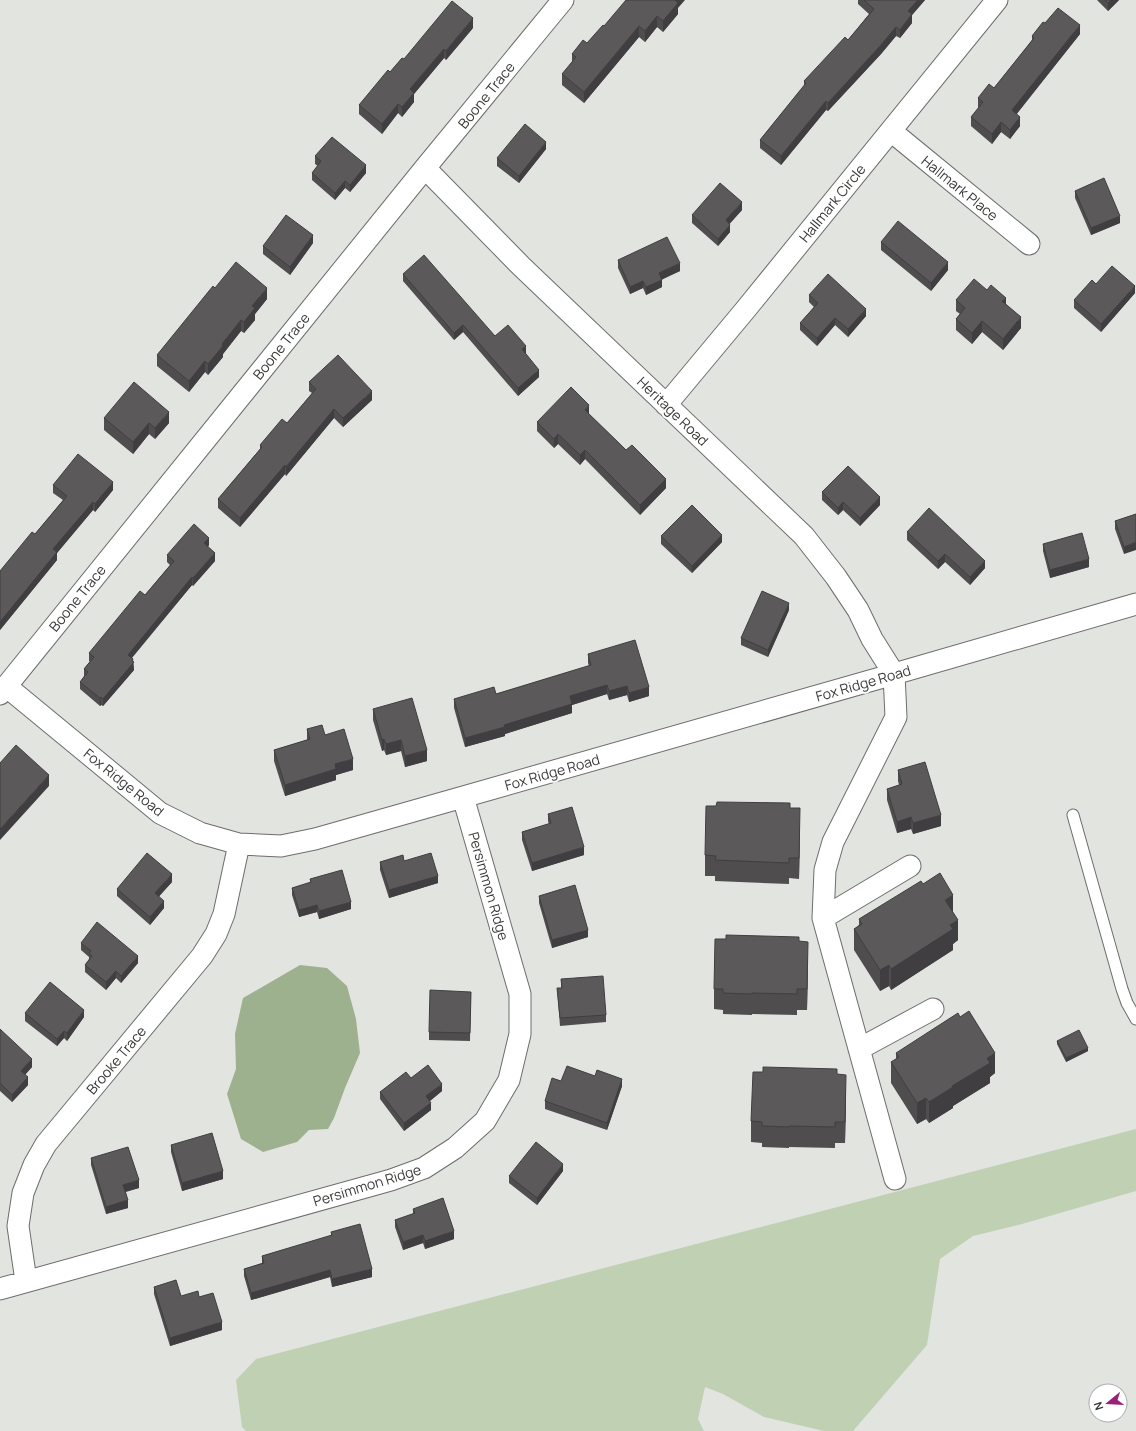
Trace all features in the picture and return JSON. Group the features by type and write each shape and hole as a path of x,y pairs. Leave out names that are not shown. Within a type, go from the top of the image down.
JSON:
{"street":[{"name":"Boone Trace","path":"3,690 425,168 563,0"},
{"name":"Hallmark Circle","path":"666,405 997,0"},
{"name":"Hallmark Place","path":"891,131 1029,244"},
{"name":"Heritage Road","path":"425,168 521,266 804,536 836,577 858,610 872,639 894,674"},
{"name":"Fox Ridge Road","path":"3,690 160,814 200,833 239,844 281,846 322,837 1136,604"},
{"path":"894,674 896,717 833,842 825,870 823,918 895,1178"},
{"name":"Persimmon Ridge","path":"0,1289 391,1180 424,1168 456,1148 485,1121 509,1080 520,1034 520,994 463,797"},
{"name":"Brooke Trace","path":"26,1281 18,1226 23,1193 34,1165 46,1144 202,956 216,934 224,914 239,844"},
{"path":"823,918 910,866"},
{"path":"859,1049 933,1009"}],"lane":[{"path":"1073,815 1122,989 1127,1003 1136,1020"}],"shaded area":[{"path":"300,965 327,968 347,986 356,1019 360,1053 334,1118 328,1129 309,1130 297,1142 263,1152 241,1139 227,1094 236,1069 235,1034 243,998"},
{"path":"1136,1129 1136,1191 1022,1224 973,1236 940,1259 927,1345 853,1431 824,1431 764,1417 723,1394 705,1387 698,1419 704,1431 246,1431 242,1427 236,1380 256,1359"}],"building":[{"path":"626,0 675,0 678,3 663,21 657,16 645,31 639,26 584,92 562,74 576,57 572,54 583,40 587,43"},
{"path":"864,0 918,0 908,11 912,14 900,30 896,27 828,103 826,101 781,156 760,140 806,83 804,81 845,37 848,40 874,9"},
{"path":"452,1 473,18 446,51 444,49 410,89 414,93 402,107 398,104 382,124 359,105 388,70 390,72 402,58 404,59"},
{"path":"1058,8 1080,25 1012,110 1020,117 1010,130 1001,122 992,134 971,117 983,102 978,98 989,84 994,88 1034,38 1032,36 1043,22 1045,23"},
{"path":"525,124 546,142 519,176 497,158"},
{"path":"332,137 366,165 350,185 345,181 335,193 312,173 321,161 315,156"},
{"path":"1104,178 1120,216 1091,228 1075,191"},
{"path":"720,183 742,202 726,220 730,225 718,239 692,215"},
{"path":"286,215 313,235 290,267 263,246"},
{"path":"898,221 948,262 931,283 881,242"},
{"path":"667,237 680,263 659,273 662,280 646,287 643,281 630,287 618,260"},
{"path":"424,255 495,336 508,325 526,346 522,349 539,370 518,388 463,325 454,333 403,274"},
{"path":"236,262 267,288 252,306 255,308 244,322 241,320 222,344 223,346 208,364 205,361 189,381 157,355 213,286 215,288"},
{"path":"1112,266 1135,286 1101,324 1074,300 1092,280 1096,284"},
{"path":"828,274 866,309 848,329 835,318 817,338 800,323 818,303 809,295"},
{"path":"974,279 987,290 991,285 1006,298 1002,301 1021,317 1003,339 982,321 972,333 956,319 965,308 956,300"},
{"path":"338,355 372,391 343,418 334,409 286,467 285,465 240,518 218,499 262,447 260,445 282,419 287,423 316,389 309,382"},
{"path":"134,382 169,412 155,428 149,423 133,442 104,418"},
{"path":"571,387 589,405 585,410 626,450 632,445 666,479 640,505 585,450 580,455 558,434 554,439 537,422"},
{"path":"78,454 113,482 95,504 93,502 53,549 57,552 0,622 0,571 32,532 35,534 67,496 53,485"},
{"path":"848,466 880,497 860,518 843,502 838,508 822,492"},
{"path":"692,505 722,535 692,566 661,536"},
{"path":"929,508 985,561 970,577 945,554 938,561 907,532"},
{"path":"1136,514 1136,542 1124,547 1115,521"},
{"path":"194,524 209,538 204,543 215,553 193,578 192,577 128,655 134,662 103,699 101,697 100,698 80,682 88,672 84,669 94,657 89,653 140,591 145,595 174,561 167,555"},
{"path":"1082,533 1089,559 1050,570 1043,544"},
{"path":"762,591 789,603 768,650 741,638"},
{"path":"635,640 649,687 629,693 627,686 609,691 607,685 570,696 572,704 504,725 505,727 465,738 454,699 494,687 496,694 591,665 588,654"},
{"path":"412,698 427,750 405,756 401,740 386,744 384,739 382,740 373,709"},
{"path":"322,725 325,735 344,729 353,759 335,764 336,769 285,785 274,750 310,739 307,729"},
{"path":"16,745 49,775 0,829 0,763"},
{"path":"925,762 941,815 913,823 911,817 897,822 887,789 902,784 898,770"},
{"path":"717,802 790,803 790,808 800,808 799,858 789,858 789,863 715,860 716,856 705,855 706,806 716,806"},
{"path":"572,807 584,847 532,863 522,832 551,823 548,814"},
{"path":"147,853 172,874 155,893 164,901 150,917 117,889"},
{"path":"431,853 438,876 389,890 380,862 403,855 404,861"},
{"path":"342,870 351,902 319,911 317,905 299,910 292,888 311,882 310,879"},
{"path":"940,873 953,895 945,900 958,920 950,925 953,929 891,969 889,965 880,970 854,929 862,924 859,919 921,881 923,884"},
{"path":"575,885 588,930 552,940 539,896"},
{"path":"97,922 138,956 121,976 116,971 106,982 85,965 92,956 89,953 91,951 81,943"},
{"path":"726,935 799,937 799,941 808,942 807,989 797,989 797,994 752,994 723,993 723,989 714,989 715,939 726,939"},
{"path":"603,976 606,1015 560,1018 557,988 562,988 561,979"},
{"path":"50,982 84,1010 67,1033 64,1031 57,1039 25,1013"},
{"path":"430,990 471,992 470,1033 429,1032"},
{"path":"969,1011 995,1053 987,1058 990,1063 929,1102 926,1098 917,1103 891,1062 899,1057 896,1053 958,1013 960,1017"},
{"path":"0,1029 32,1059 21,1071 28,1077 12,1095 0,1083"},
{"path":"1079,1030 1088,1048 1066,1058 1057,1041"},
{"path":"428,1065 442,1084 426,1096 431,1103 404,1123 380,1092 406,1072 411,1078"},
{"path":"567,1066 595,1076 597,1070 622,1079 607,1123 545,1101 552,1078 561,1081"},
{"path":"763,1067 837,1069 837,1074 846,1075 845,1122 835,1122 835,1127 789,1127 762,1126 762,1122 751,1121 753,1072 763,1072"},
{"path":"212,1133 223,1171 182,1183 171,1145"},
{"path":"536,1142 563,1164 537,1198 509,1176"},
{"path":"128,1147 139,1180 123,1185 128,1200 106,1207 91,1158"},
{"path":"443,1198 454,1231 425,1241 423,1235 403,1242 395,1220 415,1213 413,1209"},
{"path":"360,1224 372,1269 332,1279 330,1270 251,1293 244,1269 264,1263 262,1256 332,1235 331,1232"},
{"path":"176,1280 181,1296 198,1291 199,1297 213,1293 222,1322 170,1338 154,1287"}]}
